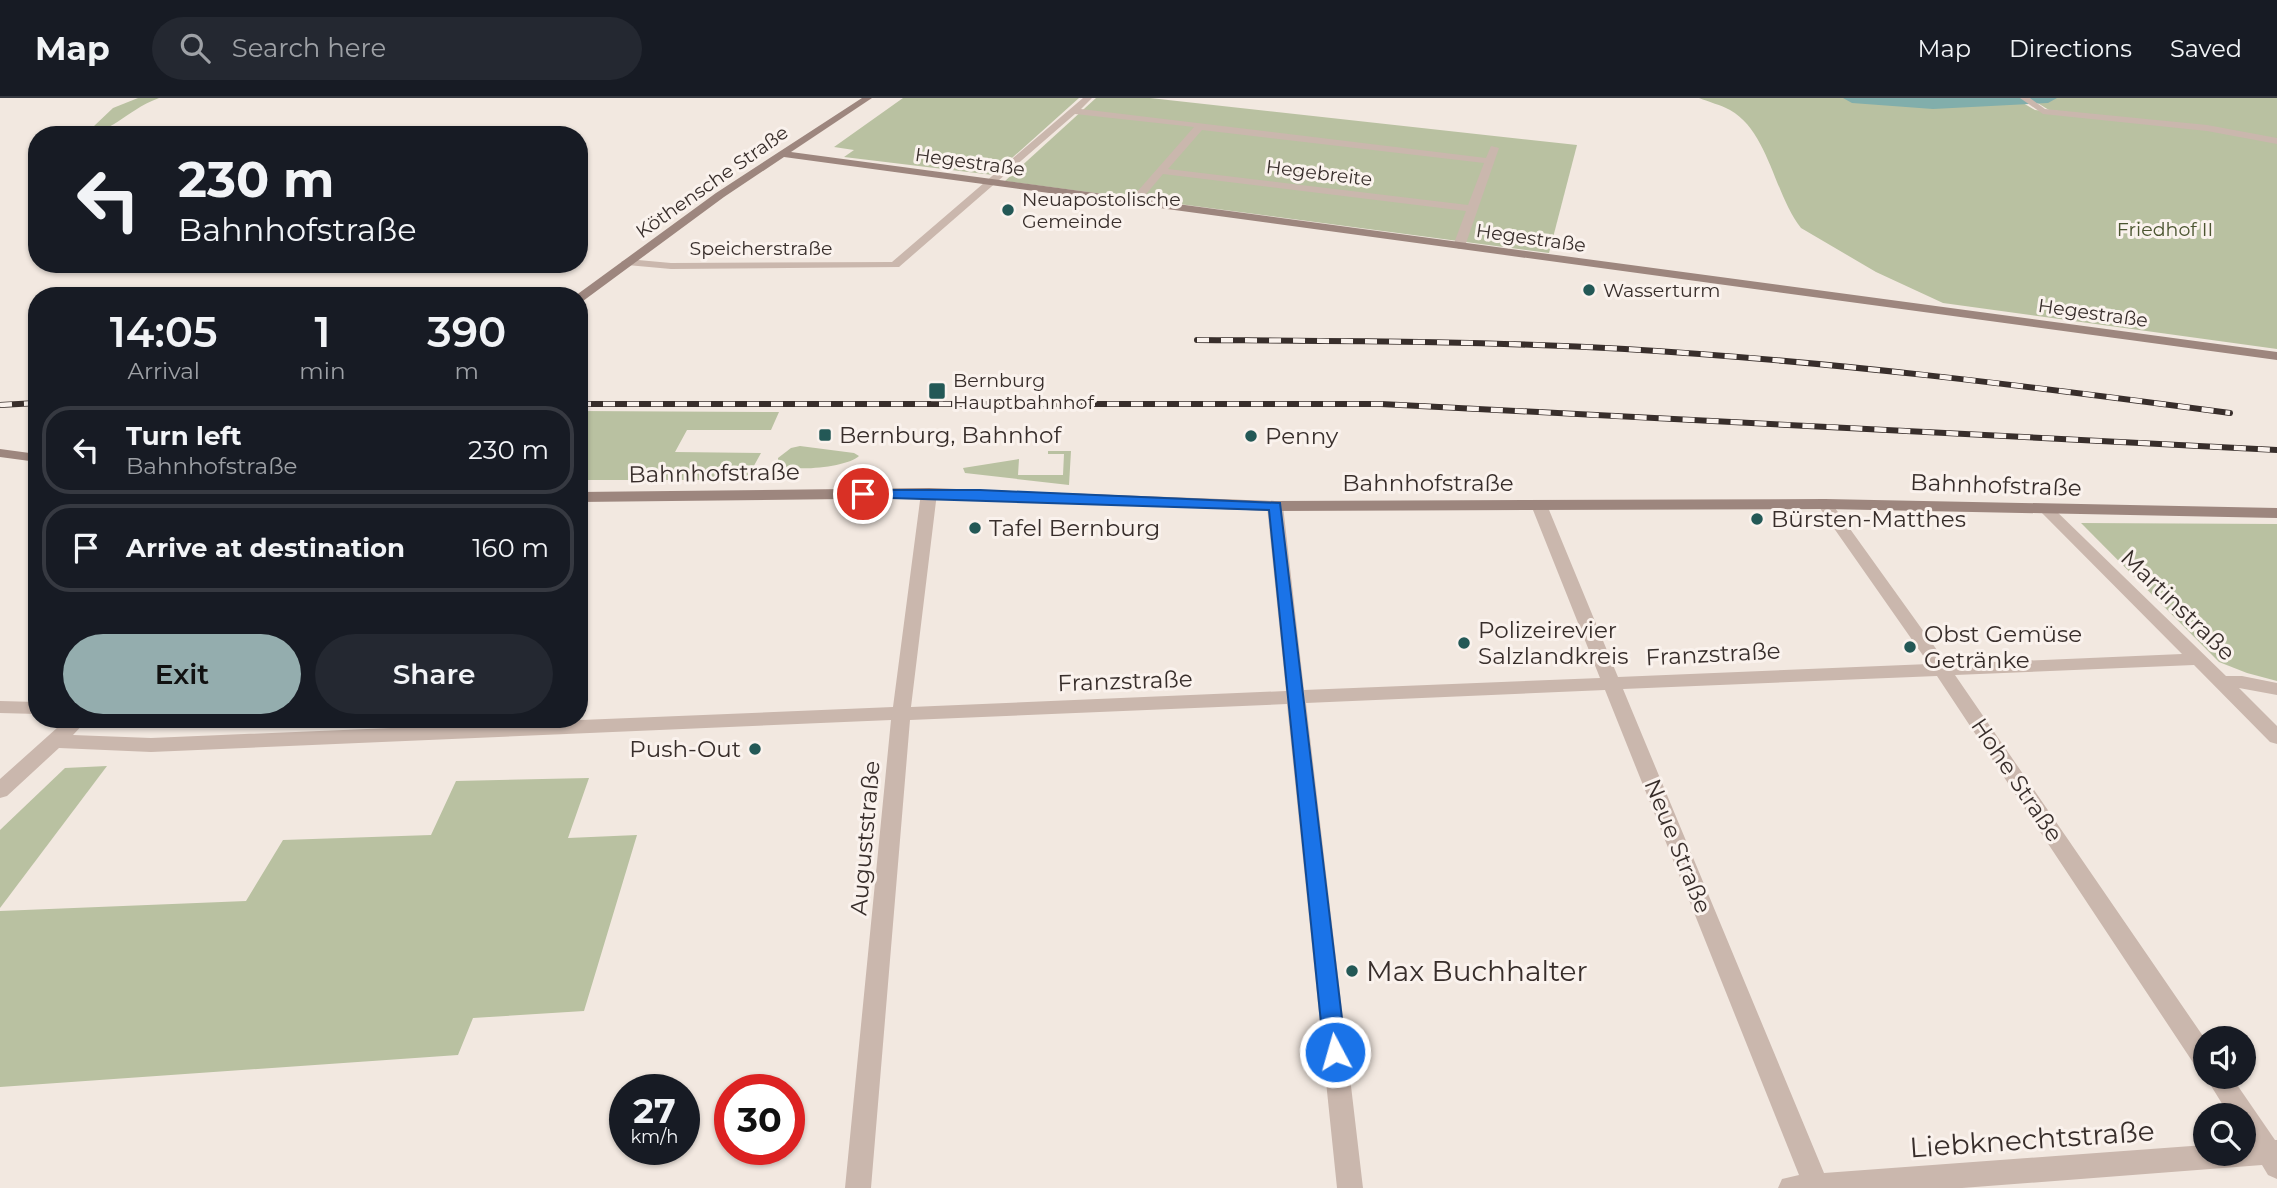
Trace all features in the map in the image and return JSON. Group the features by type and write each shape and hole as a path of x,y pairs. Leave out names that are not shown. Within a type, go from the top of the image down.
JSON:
{"main road":[{"name":"Köthensche Straße","path":"588,291 781,154 868,98"},
{"name":"Hegestraße","path":"781,154 2277,356"},
{"path":"0,453 28,457"},
{"name":"Bahnhofstraße","path":"588,497 929,493 1275,506 1825,504 2277,513"}],"street":[{"path":"992,183 1088,98"},
{"path":"2024,98 2043,111 2207,128 2277,141"},
{"name":"Hegebreite","path":"1074,111 1489,161"},
{"path":"1133,203 1199,127"},
{"path":"1459,246 1494,148"},
{"name":"Hegebreite","path":"1161,171 1472,209"},
{"name":"Speicherstraße","path":"627,262 684,266 895,265 992,183"},
{"name":"Auguststraße","path":"858,1188 901,715 929,493"},
{"name":"Hohe Straße","path":"1825,504 1941,668 2193,1041"},
{"name":"Neue Straße","path":"1539,505 1612,683 1808,1188"},
{"path":"1275,506 1350,1188"},
{"name":"Martinstraße","path":"2046,509 2277,737"},
{"name":"Franzstraße","path":"588,728 2198,659"},
{"path":"2222,682 2242,682 2277,690"},
{"path":"0,707 28,708"},
{"path":"0,791 69,728"},
{"name":"Franzstraße","path":"55,741 151,745 576,728"},
{"path":"2256,1133 2274,1157"},
{"name":"Liebknechtstraße","path":"1808,1188 2274,1157"}],"green space":[{"path":"138,98 159,98 111,126 94,126 113,108"},
{"path":"903,98 1079,98 993,175 844,157 854,150 834,147"},
{"path":"1096,98 1150,98 1577,145 1549,253 1005,181"},
{"name":"Friedhof II","path":"1699,98 1873,98 1952,103 1897,98 2277,98 2277,140 2200,126 2049,110 2036,102 2023,103 2035,110 2209,130 2277,142 2277,349 1943,303 1876,272 1801,228 1754,133 1730,110"},
{"path":"588,411 779,412 771,430 687,430 675,452 761,453 746,480 588,480"},
{"path":"800,446 854,453 859,456 844,463 819,468 794,468 778,464 778,458 791,448"},
{"path":"1048,451 1071,451 1069,485 965,473 963,468 1019,459 1018,475 1063,475 1064,454 1048,454"},
{"path":"2081,523 2277,524 2277,681 2219,662"},
{"path":"107,766 0,908 0,830 65,768"},
{"path":"589,778 568,838 637,835 584,1011 473,1018 458,1055 0,1087 0,911 246,901 283,840 431,835 456,781"}],"waterway":[{"path":"1852,98 1933,104 2048,98"}],"railway":[{"path":"1197,340 1518,344 1701,354 1928,375 2230,413"},
{"path":"0,405 28,403"},
{"path":"588,404 1381,404 2277,450"}],"place":[{"name":"Neuapostolische Gemeinde","path":"1008,210"},
{"name":"Wasserturm","path":"1589,290"},
{"name":"Bernburg Hauptbahnhof","path":"937,391"},
{"name":"Bernburg, Bahnhof","path":"825,435"},
{"name":"Penny","path":"1251,436"},
{"name":"Bürsten-Matthes","path":"1757,519"},
{"name":"Tafel Bernburg","path":"975,528"},
{"name":"Polizeirevier Salzlandkreis","path":"1464,643"},
{"name":"Obst Gemüse Getränke","path":"1910,647"},
{"name":"Push-Out","path":"755,749"},
{"name":"Max Buchhalter","path":"1352,971"}],"route":[{"path":"863,494 929,493 1188,505 1275,506 1335,1052"}]}
